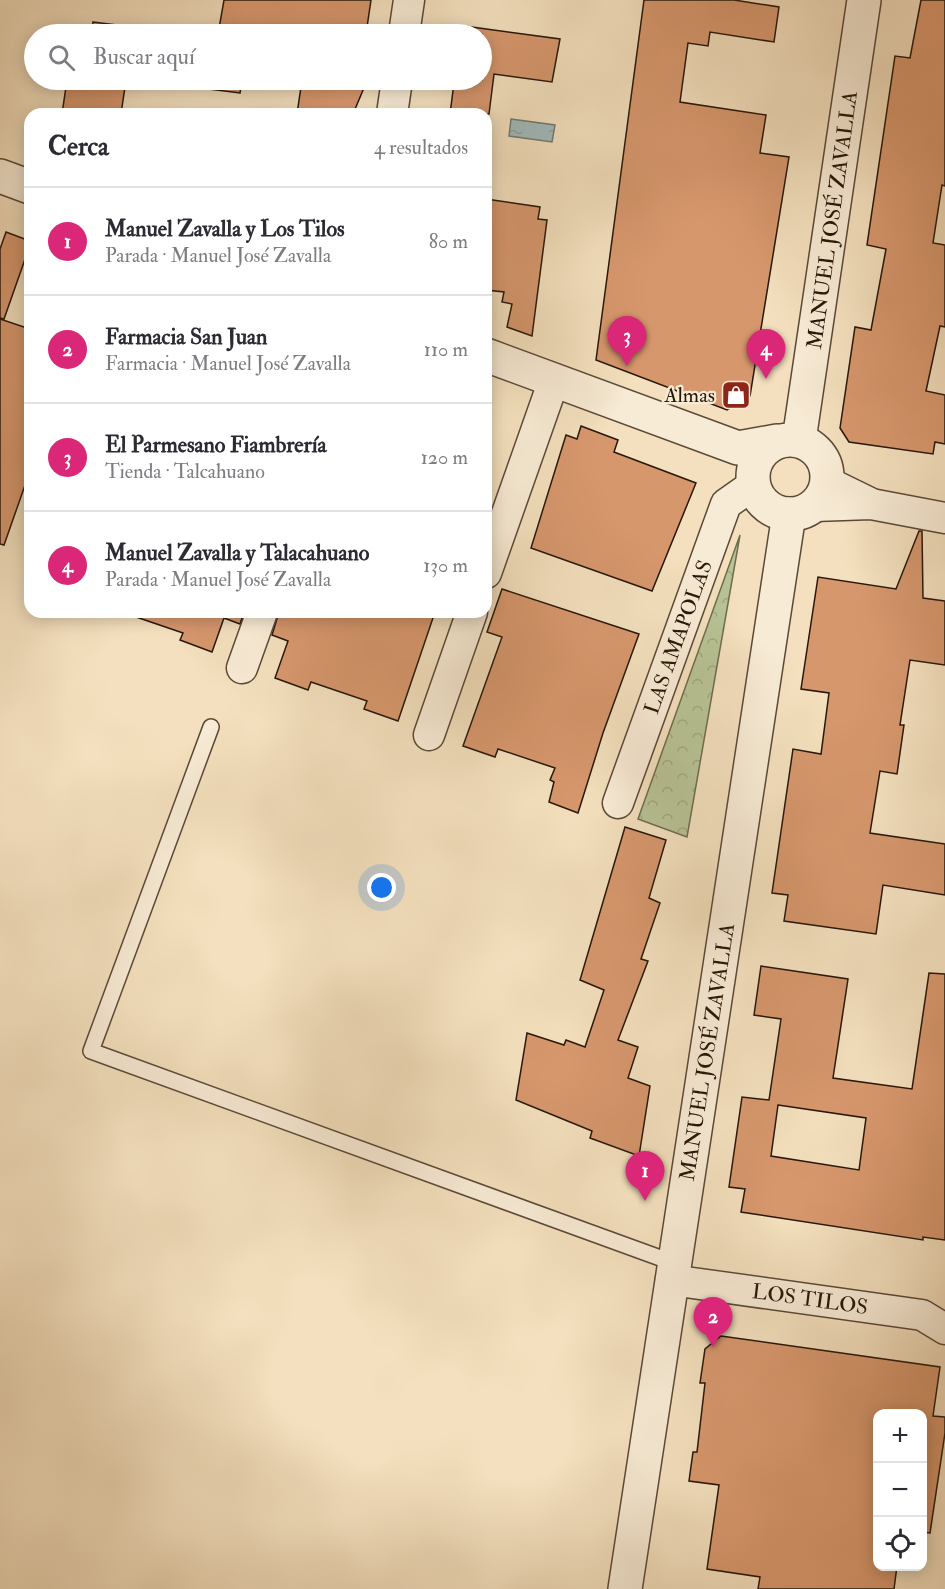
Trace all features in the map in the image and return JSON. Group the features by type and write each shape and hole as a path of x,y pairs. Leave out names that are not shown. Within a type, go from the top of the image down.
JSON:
{"street":[{"path":"405,24 409,0"},
{"name":"MANUEL JOSÉ ZAVALLA","path":"788,441 864,0"},
{"path":"393,108 396,90"},
{"path":"0,176 24,185"},
{"path":"492,357 555,380 748,468 766,506 810,501 871,504 945,518"},
{"path":"492,556 555,380"},
{"path":"748,468 788,441 812,446 821,456 827,468 810,501"},
{"name":"LAS AMAPOLAS","path":"618,802 726,504 748,468"},
{"name":"MANUEL JOSÉ ZAVALLA","path":"625,1589 673,1272 810,501"},
{"path":"242,668 260,618"},
{"path":"429,735 470,618"},
{"name":"LOS TILOS","path":"673,1272 922,1315 945,1329"}],"lane":[{"path":"212,727 91,1051 673,1272"}],"green space":[{"path":"740,535 687,837 638,819"}],"water":[{"path":"511,119 555,125 552,142 509,136"}],"building":[{"path":"224,0 371,0 367,24 220,24"},
{"path":"644,0 734,0 779,7 774,42 710,32 708,46 688,43 680,102 766,115 760,153 789,157 750,396 727,410 596,360"},
{"path":"921,0 945,0 945,186 942,185 933,243 945,245 945,327 940,326 926,391 945,395 945,444 935,442 933,454 849,442 840,428 855,327 871,330 886,249 867,245 895,56 910,58"},
{"path":"492,30 560,39 552,82 494,74 492,90"},
{"path":"66,90 125,90 122,108 63,108"},
{"path":"216,90 240,90 240,93"},
{"path":"301,90 363,90 356,108 298,108"},
{"path":"453,90 492,90 490,108 451,108"},
{"path":"492,200 540,207 538,219 547,220 532,336 507,327 512,304 502,302 504,292 492,291"},
{"path":"6,232 24,239 24,262 4,319 0,318 0,249"},
{"path":"0,319 24,327 24,488 4,545 0,544"},
{"path":"581,426 618,440 614,452 696,483 652,591 531,548 566,435 577,439"},
{"path":"919,531 922,531 923,598 945,601 945,665 910,660 900,725 904,725 897,774 880,771 870,833 945,844 945,895 883,885 876,934 784,921 788,895 772,893 793,749 821,754 829,693 801,689 818,577 896,589"},
{"path":"502,589 639,634 603,733 578,813 549,802 554,782 550,780 555,768 498,749 495,757 463,746 502,637 487,632"},
{"path":"139,618 224,618 212,652 180,640 183,633"},
{"path":"224,618 242,618 240,624"},
{"path":"277,618 433,618 398,721 364,709 367,701 311,682 308,690 275,678 288,641 272,635"},
{"path":"625,827 666,840 649,898 660,903 641,959 648,961 618,1040 638,1047 628,1078 650,1086 639,1156 590,1138 592,1131 516,1100 527,1033 564,1045 566,1040 585,1047 604,990 580,980"},
{"path":"761,966 848,979 833,1078 912,1089 929,973 945,974 945,1240 923,1237 923,1240 741,1212 745,1189 729,1187 742,1097 769,1100 781,1019 754,1015","holes":["778,1105 866,1118 859,1170 771,1156"]},
{"path":"721,1336 940,1367 933,1416 945,1417 945,1433 930,1533 927,1533 927,1409 873,1409 873,1571 896,1571 894,1589 758,1589 760,1577 707,1569 719,1485 689,1481 693,1452 697,1452 705,1383 700,1383 705,1349"}],"place":[{"name":"El Parmesano Fiambrería","path":"627,366"},
{"name":"Manuel Zavalla y Talacahuano","path":"766,379"},
{"name":"Almas","path":"736,395"},
{"name":"Manuel Zavalla y Los Tilos","path":"645,1201"},
{"name":"Farmacia San Juan","path":"713,1347"}]}
